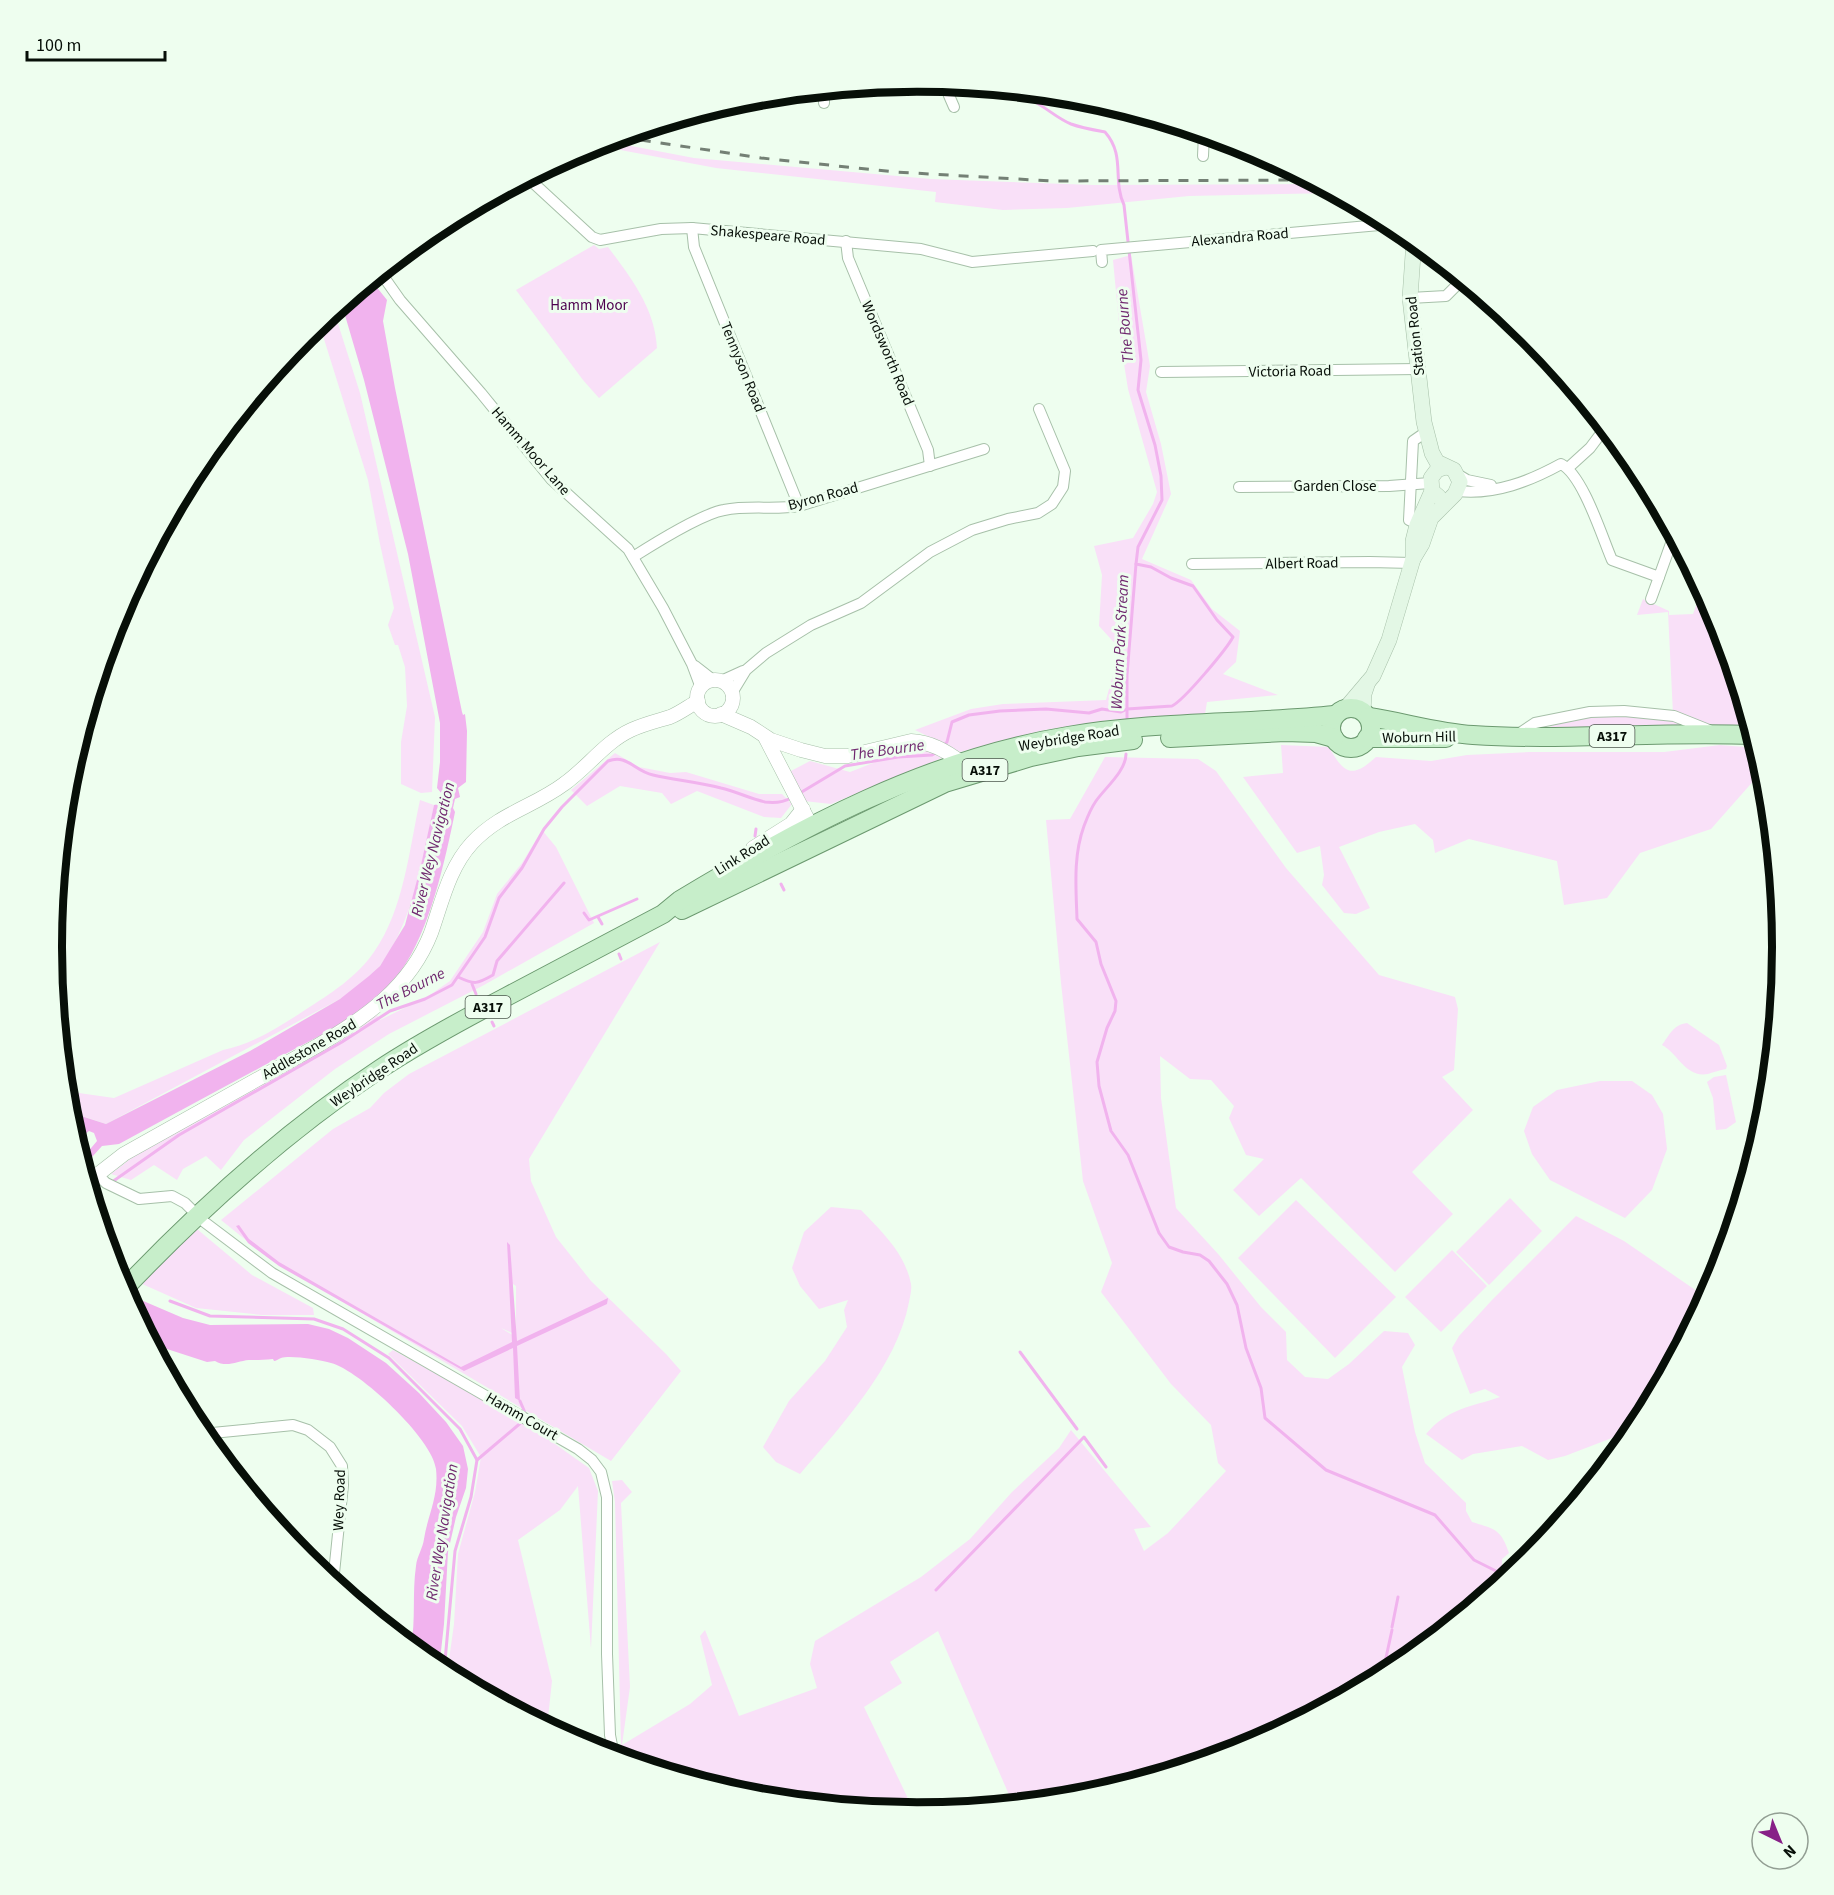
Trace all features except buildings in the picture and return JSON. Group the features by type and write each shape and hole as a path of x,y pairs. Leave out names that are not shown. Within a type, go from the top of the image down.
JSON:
{"main road":[{"name":"Station Road","path":"1413,251 1410,297 1426,434 1437,462 1439,477"},
{"path":"1439,477 1438,496 1454,494"},
{"path":"1422,527 1454,494 1460,482 1439,477"},
{"path":"1353,713 1353,698 1378,667 1389,640 1412,561 1422,544 1422,527 1439,477"},
{"path":"1353,713 1371,727 1367,738 1360,744 1350,747 1339,744 1334,738 1331,726 1353,713"},
{"name":"Woburn Hill","path":"1353,713 1471,735"},
{"name":"Weybridge Road","path":"130,1283 197,1215 278,1145 380,1069 464,1020 663,914 801,806 869,798 962,762 1027,744 1107,730 1353,713"},
{"name":"Weybridge Road","path":"663,914 682,910 715,896 924,792 996,766 1031,757 1131,740 1286,732 1317,733 1334,738"},
{"name":"Woburn Hill","path":"1367,738 1429,739 1471,735 1587,737 1716,733 1745,735"},
{"path":"801,806 816,830 820,830 884,802 924,792"}],"street":[{"path":"948,93 954,107"},
{"path":"824,97 824,103"},
{"path":"1203,156 1204,141"},
{"name":"Shakespeare Road","path":"533,183 592,237 600,240 661,229 692,228 846,241 935,252 972,262 1093,251"},
{"name":"Alexandra Road","path":"1102,262 1101,250 1122,247 1375,225"},
{"name":"Tennyson Road","path":"692,228 694,247 799,506"},
{"name":"Wordsworth Road","path":"846,241 848,258 928,450 930,466"},
{"name":"Hamm Moor Lane","path":"385,278 400,300 550,477 617,538 633,557 692,664 699,694"},
{"path":"1410,297 1446,296 1457,285"},
{"name":"Victoria Road","path":"1161,372 1419,369"},
{"path":"746,670 732,696 730,707 716,714 702,710 699,694 717,680 746,670 795,634 861,603 930,552 972,531 1008,519 1038,513 1052,504 1063,487 1065,471 1039,409"},
{"path":"1422,527 1409,520 1413,441 1426,434"},
{"path":"1568,468 1601,434"},
{"name":"Byron Road","path":"633,557 714,513 751,507 799,506 984,449"},
{"path":"1454,494 1503,488 1536,477 1562,464 1568,468 1582,488 1611,560 1659,578"},
{"path":"1439,477 1503,488"},
{"name":"Garden Close","path":"1239,487 1389,486 1412,484 1439,477"},
{"path":"1651,599 1671,544"},
{"name":"Albert Road","path":"1192,564 1412,561"},
{"name":"Hamm Moor Lane","path":"692,664 717,680"},
{"path":"717,680 728,686 732,696"},
{"name":"Addlestone Road","path":"670,717 699,694"},
{"name":"Addlestone Road","path":"732,696 751,727"},
{"name":"Woburn Hill","path":"1517,735 1535,723 1590,712 1624,711 1674,716 1716,733"},
{"name":"Addlestone Road","path":"101,1182 124,1154 346,1030 374,1009 402,983 420,957 454,868 484,830 497,820 563,785 625,733 670,717 716,714 751,727 765,737 825,756 848,756 912,741 938,748 962,762"},
{"path":"765,737 801,806"},
{"name":"Hamm Court","path":"101,1182 144,1200 172,1196 185,1203 272,1274 522,1416 578,1449 592,1461 601,1472 607,1497 607,1654 612,1747"},
{"name":"Wey Road","path":"213,1433 293,1425 308,1430 330,1447 342,1466 334,1573"}],"green space":[{"path":"623,144 694,158 931,179 1094,185 1303,184 1320,193 1189,196 1067,208 1003,210 935,202 936,192 716,168 612,148"},
{"name":"Hamm Moor","path":"594,245 599,249 608,247 633,282 652,320 657,348 599,398 516,290"},
{"path":"1131,255 1150,366 1146,392 1161,444 1171,494 1142,559 1191,580 1212,609 1240,631 1236,662 1223,674 1278,695 1207,702 1205,714 1109,720 1044,730 960,752 915,730 971,709 1003,704 1106,700 1120,649 1099,626 1102,575 1094,546 1133,538 1153,504 1157,492 1128,389 1121,345 1113,260"},
{"path":"337,320 360,393 435,717 432,792 421,793 401,784 401,742 407,706 405,667 388,625 394,608 368,480 322,333"},
{"path":"1643,599 1669,611 1669,615 1693,614 1698,600 1727,673 1743,726 1713,725 1556,734 1550,727 1560,722 1590,717 1673,714 1668,612 1637,615"},
{"path":"1281,745 1329,747 1344,768 1355,771 1376,757 1431,761 1467,755 1530,752 1664,752 1720,745 1748,747 1755,779 1711,829 1640,853 1607,898 1564,905 1557,861 1469,839 1435,853 1433,840 1415,824 1379,832 1339,847 1370,908 1356,914 1344,913 1322,885 1324,875 1320,846 1297,853 1243,777 1283,773"},
{"path":"923,748 942,758 831,804 804,801 789,772 810,761 850,772 906,750"},
{"path":"615,753 639,767 670,773 686,772 759,794 782,794 792,804 781,818 764,817 697,791 671,804 662,793 620,786 587,806 571,790"},
{"path":"1105,757 1198,759 1216,771 1286,868 1379,975 1455,997 1458,1009 1454,1070 1442,1077 1473,1110 1412,1172 1453,1214 1395,1272 1301,1178 1259,1216 1233,1190 1264,1159 1246,1155 1229,1118 1234,1106 1211,1080 1190,1079 1160,1056 1161,1098 1176,1208 1219,1255 1261,1307 1286,1332 1287,1360 1305,1377 1328,1379 1349,1364 1384,1331 1408,1333 1415,1345 1402,1367 1415,1432 1425,1463 1466,1503 1466,1511 1472,1522 1500,1534 1509,1553 1502,1559 1505,1569 1438,1626 1392,1659 1295,1715 1192,1758 1084,1787 1010,1798 938,1631 890,1662 902,1683 864,1707 910,1803 805,1796 750,1787 696,1774 623,1751 621,1745 615,1502 612,1481 622,1480 632,1492 621,1503 630,1687 622,1745 690,1704 712,1685 700,1636 705,1630 739,1716 817,1688 810,1664 815,1641 921,1577 970,1539 1012,1492 1059,1448 1071,1430 1151,1527 1134,1529 1144,1551 1168,1533 1226,1471 1218,1463 1211,1425 1171,1384 1101,1292 1112,1263 1083,1181 1046,820 1070,819"},
{"path":"420,800 434,805 412,901 393,946 363,984 340,999 106,1124 85,1117 80,1122 74,1092 114,1098 265,1034 324,998 360,969 374,952 392,917 404,879"},
{"path":"542,830 556,847 594,923 484,985 389,1034 335,1069 244,1140 221,1170 206,1156 183,1169 177,1180 154,1165 131,1180 111,1174 134,1156 329,1046 377,1015 380,1020 427,997 450,981 483,932 497,894 522,863"},
{"path":"660,942 529,1159 531,1181 556,1237 591,1281 681,1371 611,1461 267,1257 221,1220 333,1129 370,1108 384,1093 409,1074","holes":["510,1282 516,1286 516,1337 501,1328 512,1333"]},
{"path":"1687,1023 1719,1045 1726,1069 1708,1074 1693,1072 1662,1045 1675,1028"},
{"path":"1726,1075 1736,1122 1726,1129 1716,1130 1713,1098 1707,1082 1714,1077"},
{"path":"1600,1081 1632,1081 1652,1095 1663,1114 1667,1149 1652,1190 1625,1218 1550,1180 1532,1154 1524,1131 1533,1107 1557,1090"},
{"path":"1510,1198 1542,1231 1489,1285 1456,1252"},
{"path":"1296,1200 1396,1297 1335,1358 1238,1258"},
{"path":"831,1207 861,1210 869,1218 904,1262 911,1291 903,1326 880,1372 849,1415 800,1474 776,1462 763,1447 789,1401 825,1361 847,1327 844,1310 848,1300 819,1309 800,1286 792,1268 804,1232"},
{"path":"1576,1216 1624,1241 1699,1293 1658,1375 1619,1435 1565,1456 1548,1460 1522,1446 1473,1454 1462,1460 1426,1434 1434,1425 1451,1414 1500,1397 1485,1389 1470,1394 1452,1348 1459,1336"},
{"path":"197,1229 252,1275 313,1308 314,1315 262,1315 196,1308 140,1283"},
{"path":"1452,1250 1487,1286 1441,1332 1405,1297"},
{"path":"393,1350 521,1420 589,1468 598,1491 591,1649 578,1486 560,1510 518,1540 552,1681 548,1719 489,1688 449,1663 454,1624 458,1554 475,1492 481,1457 462,1426 388,1354"}],"water":[{"name":"River Wey Navigation","path":"376,286 387,300 383,321 395,388 467,731 466,782 458,788 460,797 455,799 453,808 455,812 446,852 428,916 401,971 388,987 355,1014 319,1036 119,1144 102,1146 89,1160 87,1153 97,1141 94,1133 89,1131 83,1136 79,1117 106,1124 250,1051 340,999 380,966 405,925 434,805 439,804 442,794 437,788 440,723 408,554 364,380 344,312"},
{"path":"239,1225 249,1239 279,1262 461,1367 512,1342 507,1242 510,1245 517,1341 608,1298 607,1304 517,1346 520,1401 515,1398 513,1348 464,1371 279,1266 248,1243 236,1226"},
{"path":"135,1293 141,1300 183,1318 210,1325 308,1324 329,1329 348,1338 386,1363 446,1422 463,1446 468,1469 466,1488 448,1552 440,1658 412,1637 416,1566 433,1505 437,1479 432,1456 409,1424 359,1378 331,1363 291,1357 274,1361 273,1359 249,1360 224,1364 215,1361 207,1362 160,1345"}],"waterway":[{"name":"The Bourne","path":"944,745 947,742 952,722 969,715 1046,709 1089,713 1102,709 1121,712 1127,709 1172,706 1186,695 1233,637 1217,620 1193,586 1151,567 1136,564 1138,547 1162,500 1161,476 1155,445 1138,390 1141,360 1124,205 1119,186 1115,150 1105,132 1079,127 1029,99"},
{"name":"Woburn Park Stream","path":"1127,721 1127,675 1136,564"},
{"name":"The Bourne","path":"800,793 845,766 898,757 932,755 937,752"},
{"name":"Woburn Park Stream","path":"1126,754 1123,767 1096,801 1088,816 1080,837 1076,872 1077,919 1096,942 1101,964 1116,1001 1115,1011 1107,1028 1097,1062 1099,1086 1111,1131 1128,1155 1159,1233 1169,1247 1200,1255 1209,1261 1227,1284 1237,1305 1246,1348 1261,1388 1265,1418 1326,1470 1435,1515 1474,1560 1500,1573"},
{"name":"The Bourne","path":"112,1182 179,1135 342,1042 390,1011 425,999 452,985 485,937 499,898 522,868 544,829 562,807 608,761 615,759 626,761 646,773 721,788 765,802 778,802 791,798"},
{"path":"755,836 756,829"},
{"path":"458,977 476,982 493,975 497,961 564,883"},
{"path":"781,884 784,890"},
{"path":"584,913 589,920 637,899"},
{"path":"598,917 602,924"},
{"path":"619,954 621,959"},
{"path":"472,984 476,994"},
{"path":"492,1022 494,1026"},
{"path":"170,1301 210,1316 314,1319 343,1329 389,1358 460,1429 477,1460 471,1497 455,1551 445,1661"},
{"path":"1020,1352 1077,1429"},
{"path":"520,1401 526,1415"},
{"path":"477,1460 523,1421"},
{"path":"936,1590 1084,1437 1106,1467"},
{"path":"1392,1627 1398,1597"},
{"path":"1385,1663 1392,1630"}],"railway":[{"path":"636,139 761,158 895,172 1052,181 1295,180"}]}
